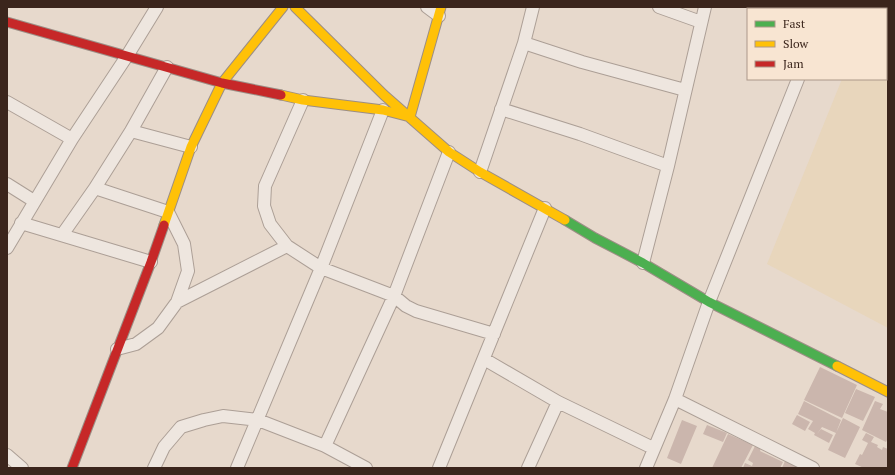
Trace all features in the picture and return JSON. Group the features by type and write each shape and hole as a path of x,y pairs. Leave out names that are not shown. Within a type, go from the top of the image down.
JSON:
{"street":[{"path":"7,248 34,201 157,7"},
{"path":"72,468 151,262 191,147 222,83 282,7"},
{"path":"295,7 384,95 449,152 480,172 709,302 888,392"},
{"path":"410,117 440,12 427,7"},
{"path":"480,172 524,43 533,7"},
{"path":"659,7 701,22"},
{"path":"642,263 668,166 705,7"},
{"path":"7,22 222,83 303,100 384,110 410,117"},
{"path":"524,43 582,62 686,90"},
{"path":"62,235 95,188 131,131 167,68"},
{"path":"646,468 653,448 675,399 709,302 798,80"},
{"path":"303,100 265,186 264,206 270,224 288,246 321,268 394,296 406,306 416,311 494,334"},
{"path":"7,102 72,140"},
{"path":"501,109 580,134 668,166"},
{"path":"237,468 321,268 384,110"},
{"path":"131,131 191,147"},
{"path":"325,446 394,296 449,152"},
{"path":"7,184 34,201"},
{"path":"95,188 168,212 184,244 188,271 177,302 158,328 136,344 117,349"},
{"path":"439,468 545,208"},
{"path":"21,223 151,262"},
{"path":"177,302 288,246"},
{"path":"484,359 558,402 653,448"},
{"path":"675,399 813,468"},
{"path":"528,468 558,402"},
{"path":"154,468 164,447 181,427 223,416 258,420 325,446 366,468"},
{"path":"7,455 22,468"}],"shaded area":[{"path":"888,7 888,328 767,264 842,80 887,80 887,8 870,8"}],"building":[{"path":"820,367 857,385 842,418 804,400"},
{"path":"856,389 875,397 863,421 845,413"},
{"path":"804,401 841,420 836,433 822,427 817,434 821,429 833,435 829,443 814,435 815,433 808,429 813,421 798,414"},
{"path":"875,401 883,404 880,409 888,412 888,438 886,442 862,430"},
{"path":"797,415 810,422 805,431 792,424"},
{"path":"843,418 860,427 845,458 828,450"},
{"path":"682,420 697,426 681,464 667,458"},
{"path":"707,425 727,433 723,442 703,434"},
{"path":"866,433 874,437 871,442 878,445 877,447 882,450 883,447 888,449 888,468 864,468 855,464 860,454 862,455 868,443 862,440"},
{"path":"728,434 753,445 741,468 712,468"},
{"path":"755,446 761,448 760,451 783,462 780,468 743,468 745,463 752,466 753,463 748,460"},
{"path":"785,461 799,468 782,468"}],"traffic: fast":[{"path":"565,220 595,238 643,263 709,302 837,366"}],"traffic: slow":[{"path":"164,225 191,147 222,83 283,7"},
{"path":"295,7 384,95 449,152 480,172 565,220"},
{"path":"281,95 303,100 383,110 410,117 441,7"},
{"path":"837,366 888,392"}],"traffic: jam":[{"path":"7,22 222,83 281,95"},
{"path":"72,468 164,225"}]}
